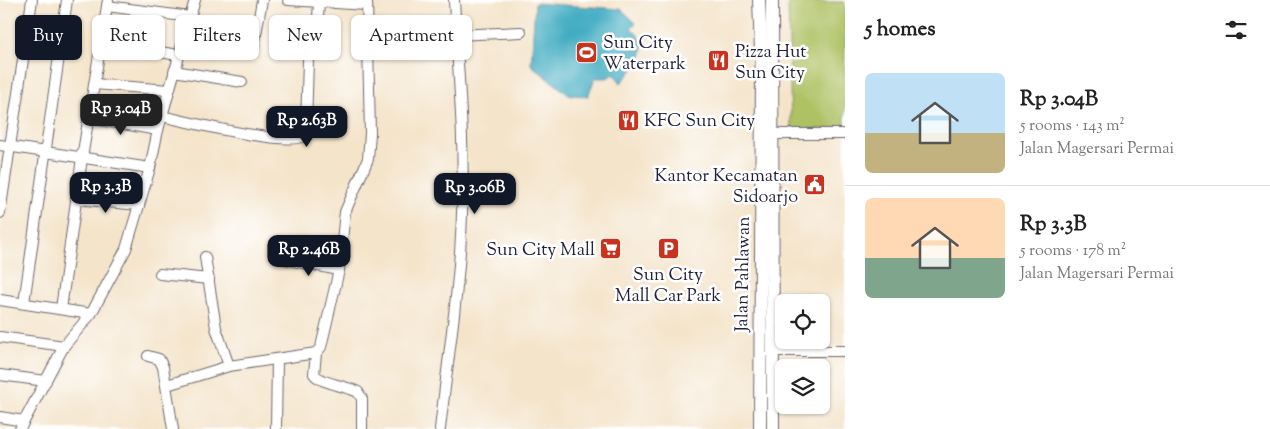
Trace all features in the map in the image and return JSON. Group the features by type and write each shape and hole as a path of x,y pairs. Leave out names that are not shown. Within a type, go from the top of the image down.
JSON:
{"main road":[{"name":"Jalan Pahlawan","path":"759,0 762,96 759,390 773,429"},
{"name":"Jalan Pahlawan","path":"760,429 773,391 772,0"},
{"path":"759,390 773,391"}],"street":[{"path":"0,214 32,0"},
{"path":"24,304 67,0"},
{"path":"191,15 195,0"},
{"path":"259,17 262,0"},
{"path":"167,385 229,366 316,353 321,348 339,270 345,212 368,159 370,133 367,2 319,3 288,0"},
{"path":"454,0 455,15"},
{"path":"108,3 178,15"},
{"path":"162,116 217,129 289,139 302,137 306,126 308,60 317,31 319,3"},
{"path":"472,34 521,32"},
{"path":"61,310 98,60"},
{"path":"0,417 22,425 64,346 91,314 126,249 150,168 177,60"},
{"path":"440,429 458,277 462,213 463,178 457,60"},
{"path":"174,71 242,82"},
{"path":"94,84 169,90"},
{"path":"88,118 158,130"},
{"path":"773,134 845,134"},
{"path":"0,145 150,168"},
{"path":"76,199 139,205"},
{"path":"205,257 216,328 229,366"},
{"path":"284,259 339,270"},
{"path":"160,274 209,280"},
{"path":"0,300 91,314"},
{"path":"0,337 64,346"},
{"path":"773,351 845,350"},
{"path":"316,353 314,374 316,378 358,392 362,399 362,429"},
{"path":"148,356 159,359 167,385 173,429"},
{"path":"276,359 276,429"},
{"path":"0,375 46,381"}],"green space":[{"path":"788,2 845,2 845,129 791,129"}],"water":[{"name":"Sun City Waterpark","path":"535,3 621,9 636,23 631,28 642,42 643,49 638,63 621,83 614,74 607,78 595,78 588,96 569,95 531,65"}],"place":[{"name":"Sun City Waterpark","path":"587,52"},
{"name":"Pizza Hut Sun City","path":"719,61"},
{"name":"KFC Sun City","path":"628,120"},
{"name":"Kantor Kecamatan Sidoarjo","path":"814,185"},
{"name":"Sun City Mall","path":"611,249"},
{"name":"Sun City Mall Car Park","path":"668,249"}]}
